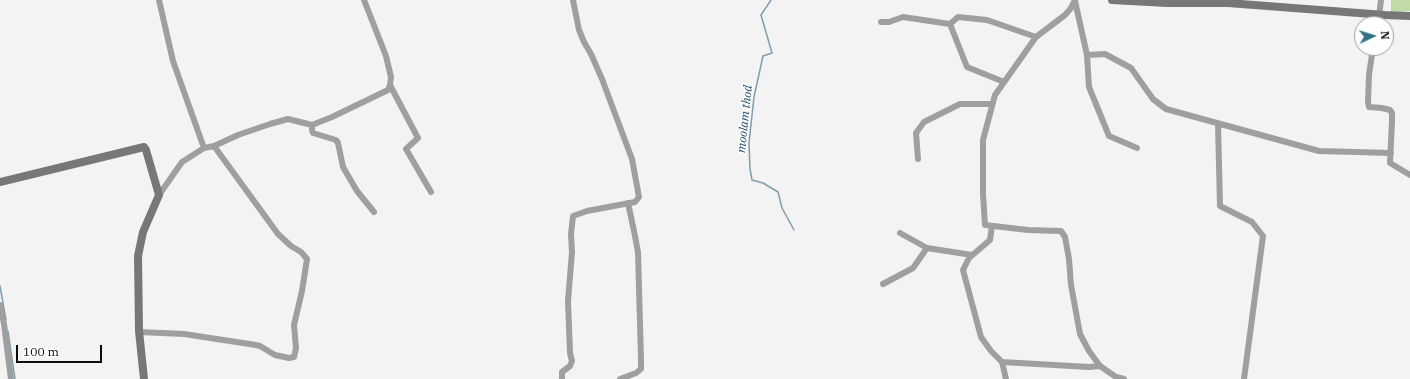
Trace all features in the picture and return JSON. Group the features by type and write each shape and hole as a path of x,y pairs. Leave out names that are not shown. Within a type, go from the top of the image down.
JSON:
{"main road":[{"path":"1112,0 1228,3 1378,15 1410,16"},
{"path":"0,182 144,147 159,195 143,232 138,256 139,332 144,379"}],"street":[{"path":"159,0 173,62 204,148"},
{"path":"159,195 182,162 204,148 214,146 238,135 288,119 312,125 388,90 390,85 390,77 386,56 364,0"},
{"path":"562,379 562,372 570,366 572,361 570,353 568,301 573,216 587,211 635,202 639,197 632,160 602,79 579,30 573,0"},
{"path":"1075,0 1065,15 1036,37 995,95 983,140 985,225 1028,230 1061,231 1065,237 1068,252 1071,285 1080,334 1089,351 1100,366 1116,377 1124,379"},
{"path":"1075,0 1087,55 1089,87 1109,136 1137,148"},
{"path":"1378,15 1381,0"},
{"path":"881,22 889,22 903,17 950,24 958,17 987,20 1036,37"},
{"path":"950,24 967,67 1004,82"},
{"path":"1087,55 1105,54 1131,68 1153,99 1166,109 1320,151 1391,153"},
{"path":"1372,56 1369,75 1368,102 1370,107 1390,110 1392,113 1390,163 1410,175"},
{"path":"390,85 418,138 406,149 431,192"},
{"path":"918,159 916,133 924,122 960,104 992,104"},
{"path":"1218,124 1220,206 1252,222 1263,236 1244,379"},
{"path":"312,125 313,133 336,140 343,167 357,191 374,212"},
{"path":"139,332 184,334 256,345 280,356 289,358 294,357 296,348 294,325 302,291 307,258 278,234 214,146"},
{"path":"620,379 636,373 641,369 642,359 638,252 628,204"},
{"path":"992,226 990,240 969,258 963,270 981,337 991,352 1002,362 1006,379"},
{"path":"900,233 927,248 972,255"},
{"path":"883,284 913,268 927,248"},
{"path":"0,305 11,379"},
{"path":"1002,362 1089,367 1100,366"}],"green space":[{"path":"1391,0 1410,0 1410,11 1391,12"}],"waterway":[{"name":"moolam thod","path":"771,0 761,15 772,53 763,56 754,97 749,143 750,169 752,180 763,183 778,192 782,208 794,230"},
{"path":"0,286 6,320"},
{"path":"8,331 15,379"}]}
